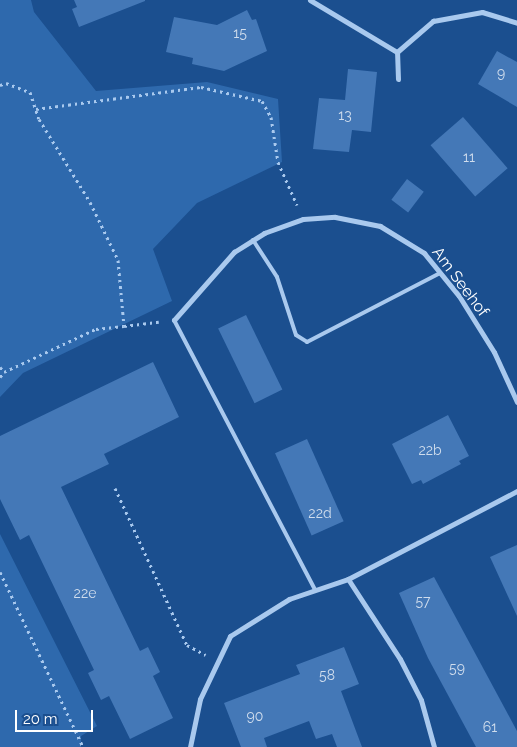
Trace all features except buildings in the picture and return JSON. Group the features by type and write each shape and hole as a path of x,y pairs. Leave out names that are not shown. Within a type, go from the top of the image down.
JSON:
{"street":[{"path":"310,0 397,52"},
{"path":"397,52 433,21 482,12 517,23"},
{"path":"397,52 398,79"},
{"name":"Am Seehof","path":"174,320 234,252 253,240 303,219 335,217 380,226 424,253 440,273 494,352 517,402"},
{"path":"190,747 200,699 215,660 230,636 254,618 316,590 348,579 517,491"},
{"path":"348,579 400,659 420,700 434,747"}],"lane":[{"path":"253,240 277,277 296,335 307,342 440,273"},
{"path":"174,320 316,590"}],"path":[{"path":"0,85 6,83 30,92 36,109 90,202 118,260 124,326"},
{"path":"36,109 201,87 262,101 272,117 278,162 303,219"},
{"path":"0,377 4,372 96,329 174,320"},
{"path":"0,367 4,372"},
{"path":"115,488 187,645 215,660"},
{"path":"0,572 83,747"}],"shaded area":[{"path":"0,0 31,0 34,12 96,91 207,82 278,99 282,162 197,203 153,249 172,301 23,373 0,397"},
{"path":"0,534 97,726 81,736 81,747 0,747"}]}
